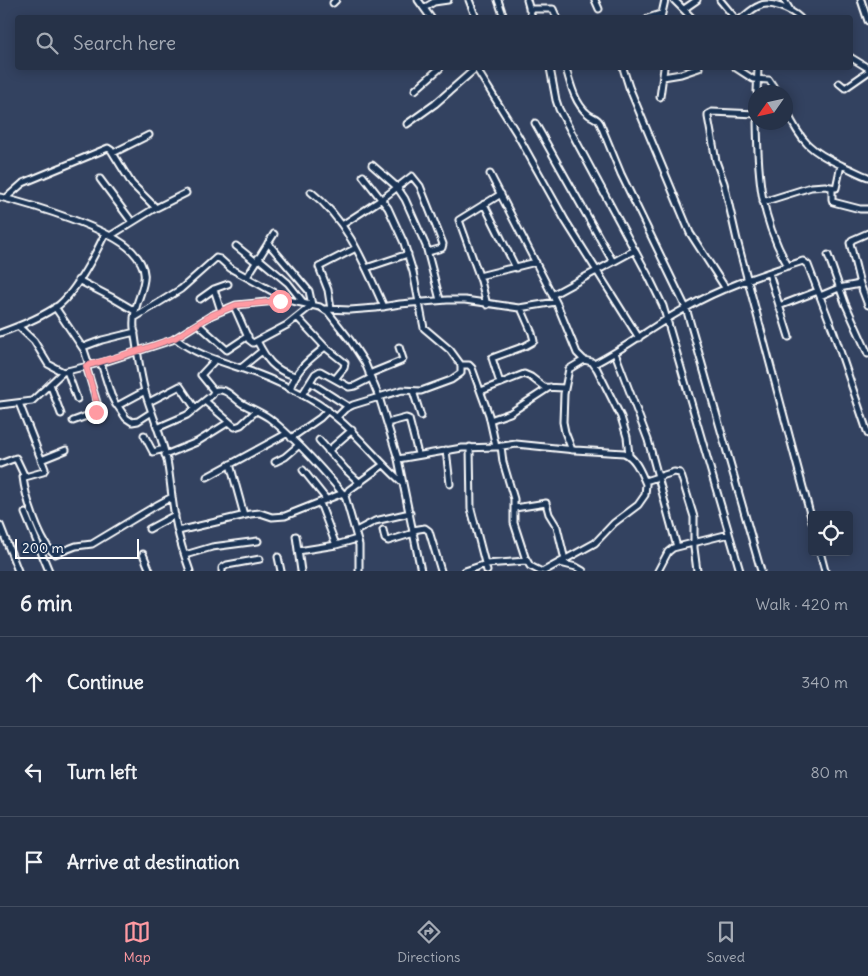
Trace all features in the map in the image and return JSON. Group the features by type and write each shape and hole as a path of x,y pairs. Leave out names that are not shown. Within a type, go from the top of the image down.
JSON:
{"street":[{"path":"418,0 429,15"},
{"path":"424,8 434,2 448,0"},
{"path":"468,0 475,15"},
{"path":"498,0 503,15"},
{"path":"527,0 531,15"},
{"path":"595,0 599,9"},
{"path":"661,15 665,0"},
{"path":"674,0 690,15"},
{"path":"684,8 697,0"},
{"path":"720,0 732,15"},
{"path":"784,0 790,10 796,15"},
{"path":"861,0 868,21"},
{"path":"745,15 760,2 790,10"},
{"path":"530,9 553,9 555,15"},
{"path":"839,83 845,88 868,70 853,60"},
{"path":"415,90 435,70"},
{"path":"407,124 435,104 474,70"},
{"path":"477,70 517,134 566,220 639,338"},
{"path":"550,70 559,109 657,291 667,319 740,571"},
{"path":"567,70 572,88 580,104 588,114 596,118 600,123 621,174 686,308 761,571"},
{"path":"624,70 686,225 726,289"},
{"path":"660,97 664,70"},
{"path":"662,77 693,70"},
{"path":"740,70 758,80 769,80 772,85"},
{"path":"758,70 758,85"},
{"path":"748,114 712,112 708,114 716,162 724,183 809,511"},
{"path":"535,123 613,262"},
{"path":"793,124 807,144 826,159 868,177"},
{"path":"757,130 763,202 773,236 788,266"},
{"path":"113,153 149,135"},
{"path":"3,197 35,177 110,148 132,184 156,208"},
{"path":"372,165 397,187 405,199 428,252 440,300"},
{"path":"763,202 811,187 836,188 838,186 841,165"},
{"path":"490,174 556,302 577,353 584,360 594,364 621,417 627,437 629,455"},
{"path":"337,417 348,407 402,390 421,391 450,380 461,373 461,365 450,350 424,328 408,254 382,199 363,176"},
{"path":"342,225 382,199 412,176 420,186 443,244 442,248 428,252"},
{"path":"100,179 132,222"},
{"path":"832,188 832,199 834,202 868,210"},
{"path":"311,192 328,206 342,225 356,248 384,307"},
{"path":"0,333 55,307 64,300 108,235 186,193"},
{"path":"487,305 480,276 459,220 501,194"},
{"path":"3,197 53,213 108,235 132,251 145,274 145,284 134,314 137,351 145,391 164,452 178,531 190,571"},
{"path":"484,204 516,268"},
{"path":"247,276 274,234"},
{"path":"868,234 852,240 850,243 860,284 868,305"},
{"path":"268,243 309,291 312,305"},
{"path":"236,246 288,283 304,302"},
{"path":"331,309 328,290 319,267 356,248"},
{"path":"552,295 635,250"},
{"path":"366,268 408,254"},
{"path":"828,255 839,288 868,354"},
{"path":"134,314 181,290 216,258 279,295 284,300"},
{"path":"594,364 615,353 686,308 748,280 803,261 806,262 819,293 868,434"},
{"path":"480,276 536,262"},
{"path":"769,273 789,337"},
{"path":"78,280 105,294 134,314"},
{"path":"200,300 214,289 228,284"},
{"path":"779,306 819,293 860,284"},
{"path":"214,289 221,312"},
{"path":"0,405 32,402 65,372 101,363 175,338 234,306 284,300 304,302 324,309 350,310 419,301 465,300 487,305 521,308 556,302"},
{"path":"234,306 251,342 257,341 287,325 312,305"},
{"path":"55,307 87,356 87,366 99,409 92,414 73,421"},
{"path":"500,383 492,358 534,341 521,308"},
{"path":"324,309 350,340 370,376 379,397 398,459 421,571"},
{"path":"297,317 325,347 345,363 344,368 335,379"},
{"path":"198,324 227,350 248,336"},
{"path":"18,326 34,341 48,364 65,372 77,399"},
{"path":"82,347 135,332"},
{"path":"175,338 184,345 215,360 241,368 290,389 328,410 352,430 403,483"},
{"path":"257,341 268,361 295,376"},
{"path":"290,389 295,376 304,365 325,347"},
{"path":"302,395 314,374 320,371 351,387 402,360 399,347"},
{"path":"241,368 262,351"},
{"path":"615,353 648,440 677,547"},
{"path":"214,391 201,375 215,360"},
{"path":"572,450 563,426 564,388 568,369 584,360"},
{"path":"101,363 110,395 126,418 132,422 138,421 152,412"},
{"path":"461,365 471,366 481,391 514,498 514,523 526,561 532,568 540,571"},
{"path":"481,391 524,374 531,376 544,386 564,388"},
{"path":"310,382 348,407"},
{"path":"50,384 61,414"},
{"path":"149,402 180,386 196,408"},
{"path":"490,420 510,413 550,387"},
{"path":"158,428 187,415 214,391 220,389 268,417 291,438 344,494 356,531 360,557 359,571"},
{"path":"117,405 145,391"},
{"path":"413,391 421,416"},
{"path":"205,401 232,425 238,427 256,411"},
{"path":"19,403 44,471 23,477"},
{"path":"291,438 320,418 328,410"},
{"path":"387,423 406,418 409,419 418,454"},
{"path":"144,435 153,452 164,452 197,442 229,422"},
{"path":"328,451 352,430"},
{"path":"206,477 286,434"},
{"path":"319,440 360,483"},
{"path":"398,459 418,454 470,447 524,444 629,455 645,481 646,489 642,500 595,543 544,571"},
{"path":"275,462 298,446"},
{"path":"470,447 471,509 487,571"},
{"path":"41,460 66,450"},
{"path":"446,450 450,484"},
{"path":"0,464 16,458 34,518 48,546 55,554 76,546 92,544 172,497"},
{"path":"230,464 244,515"},
{"path":"178,531 244,515 260,513 272,517 285,516 344,494 383,464"},
{"path":"303,470 327,500"},
{"path":"645,481 674,472 680,473 694,518 697,571"},
{"path":"320,503 336,545"},
{"path":"515,508 546,503 549,514 557,527 566,560"},
{"path":"25,513 49,571"},
{"path":"356,531 375,521 410,513"},
{"path":"149,529 175,515"},
{"path":"0,525 18,571"},
{"path":"383,530 385,539 388,541 425,528 429,531 441,571"},
{"path":"658,571 668,552 677,547 730,534"},
{"path":"296,536 301,571"},
{"path":"298,551 336,545 357,539"},
{"path":"185,555 212,547 258,542"},
{"path":"144,554 150,571"},
{"path":"821,556 825,571"},
{"path":"278,557 281,571"},
{"path":"222,571 224,566 260,560"},
{"path":"465,571 486,564 526,561"},
{"path":"560,563 583,571"}],"route":[{"path":"96,412 99,409 86,366 104,362 175,338 212,315 236,305 280,301"}]}
